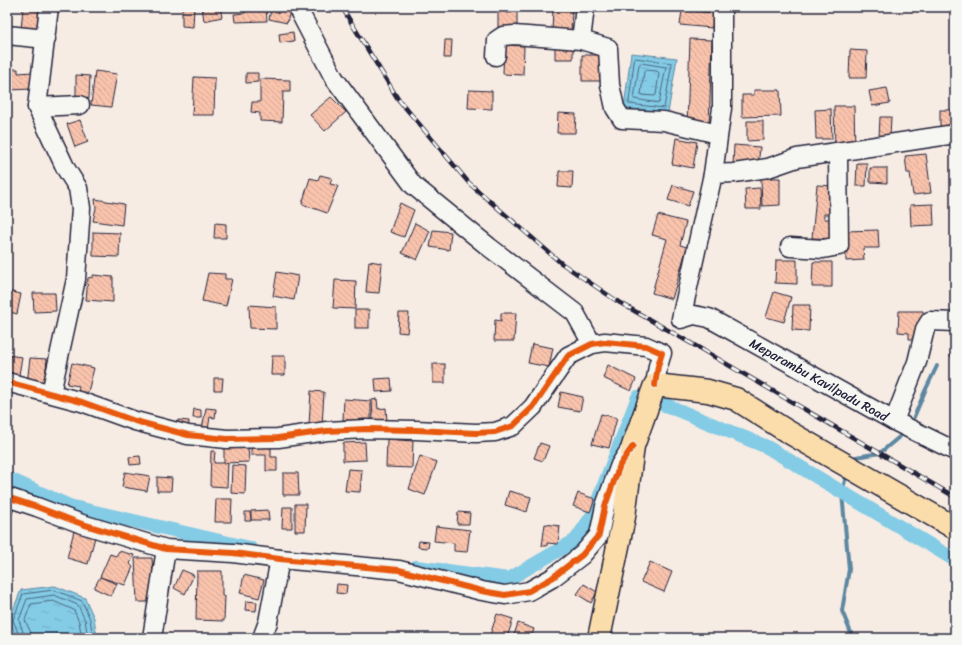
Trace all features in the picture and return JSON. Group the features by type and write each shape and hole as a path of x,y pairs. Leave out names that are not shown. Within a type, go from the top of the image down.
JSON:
{"main road":[{"path":"600,638 624,517 633,446 655,385 708,391 736,399 785,430 955,528"}],"street":[{"path":"49,7 37,107 66,169 78,188 81,208 76,279 51,393"},
{"path":"297,7 334,78 413,185 488,247 575,313 592,344"},
{"path":"582,40 585,7"},
{"path":"722,7 722,108 713,174 734,173 768,168 798,158 955,134"},
{"path":"7,35 46,39"},
{"path":"496,56 497,40 503,36 514,35 582,40 608,48 610,84 615,108 622,119 664,121 718,134"},
{"path":"37,107 80,105"},
{"path":"790,248 823,248 839,246 838,152"},
{"name":"Meparambu Kavilpadu Road","path":"713,174 681,319 694,315 709,318 894,420 955,451"},
{"path":"894,420 917,362 925,329 930,321 955,322"},
{"path":"7,382 82,402 135,421 188,435 227,439 278,438 327,431 366,429 476,433 494,432 513,426 533,407 568,356 592,344 605,342 646,346 662,353 655,385"},
{"path":"7,497 82,524 166,549 233,553 280,559 400,570 482,591 505,595 529,591 552,578 582,555 599,535 605,506 610,492 620,466 633,446"},
{"path":"152,638 166,549"},
{"path":"262,638 269,616 280,559"}],"water":[{"path":"631,53 677,58 668,113 624,108"},
{"path":"55,586 85,598 94,618 97,638 17,638 9,620 21,590"}],"building":[{"path":"23,7 42,7 40,33 21,30"},
{"path":"182,7 194,7 193,27 182,26"},
{"path":"202,7 220,7 222,17 204,21"},
{"path":"245,7 266,7 267,21 235,22 234,14 245,13"},
{"path":"280,7 291,7 287,23 269,19 271,9 279,11"},
{"path":"498,7 507,7 507,13 517,12 517,28 498,29"},
{"path":"509,7 531,7 531,9 509,10"},
{"path":"553,7 572,8 571,33 552,32"},
{"path":"682,10 713,13 712,28 680,25"},
{"path":"293,32 294,41 280,43 279,34"},
{"path":"690,39 712,40 709,126 687,125"},
{"path":"445,40 452,40 451,58 444,58"},
{"path":"504,45 524,46 523,75 503,74"},
{"path":"573,46 573,59 555,59 555,47"},
{"path":"850,50 867,51 866,78 849,78"},
{"path":"582,55 601,55 602,81 582,81"},
{"path":"9,69 18,69 18,73 33,72 32,89 9,90 9,76 7,76"},
{"path":"95,71 117,74 111,107 91,105"},
{"path":"246,73 258,73 258,82 246,83"},
{"path":"76,75 90,76 89,99 76,99"},
{"path":"194,77 215,78 214,115 192,115"},
{"path":"260,79 290,80 290,92 283,92 282,122 260,121 260,113 251,112 252,102 260,102"},
{"path":"887,88 890,103 872,106 869,91"},
{"path":"469,90 492,91 492,109 468,108"},
{"path":"754,90 780,90 781,116 742,117 742,95 754,95"},
{"path":"331,97 346,112 325,131 310,115"},
{"path":"834,106 854,106 855,148 835,148"},
{"path":"831,109 832,139 816,139 815,110"},
{"path":"940,110 955,110 955,131 940,131"},
{"path":"558,113 576,114 575,133 557,133"},
{"path":"880,117 891,117 890,138 879,137"},
{"path":"80,120 88,142 75,147 67,124"},
{"path":"747,121 763,121 763,140 747,141"},
{"path":"676,138 697,142 693,168 672,164"},
{"path":"734,145 760,147 758,167 733,166"},
{"path":"926,154 931,193 913,195 910,173 907,173 905,156"},
{"path":"857,163 867,163 866,186 856,186"},
{"path":"870,168 887,168 887,183 870,182"},
{"path":"559,171 573,171 572,188 558,187"},
{"path":"320,175 332,178 330,184 338,186 327,213 302,204 310,178 318,180"},
{"path":"761,178 780,178 780,205 762,206"},
{"path":"673,185 693,191 688,206 668,200"},
{"path":"817,185 833,186 831,214 824,214 824,219 837,219 836,239 812,238"},
{"path":"760,188 761,209 746,209 745,189"},
{"path":"95,199 124,204 122,225 93,221 96,208"},
{"path":"400,203 414,210 404,237 390,232"},
{"path":"933,204 934,225 911,226 910,205"},
{"path":"658,215 686,222 680,245 687,247 672,299 652,293 667,239 652,235"},
{"path":"215,223 226,224 226,238 214,238"},
{"path":"415,223 430,231 417,260 402,253"},
{"path":"433,230 451,232 449,250 430,247"},
{"path":"878,230 879,248 863,248 864,260 846,261 845,231"},
{"path":"93,232 120,233 119,257 93,256"},
{"path":"776,260 797,260 797,284 775,283"},
{"path":"369,261 382,263 379,293 366,292"},
{"path":"813,262 832,262 832,287 812,287"},
{"path":"277,272 298,276 294,300 273,296"},
{"path":"208,273 225,274 225,279 232,279 226,306 202,301"},
{"path":"93,275 113,277 113,302 86,300 88,278 93,277"},
{"path":"335,280 356,281 355,309 333,308"},
{"path":"7,291 21,294 17,314 7,311"},
{"path":"774,292 791,297 784,322 766,317"},
{"path":"33,293 55,293 56,311 34,312"},
{"path":"249,305 276,307 276,329 250,328"},
{"path":"793,305 810,305 809,331 792,330"},
{"path":"355,310 369,310 369,328 355,328"},
{"path":"899,311 923,311 922,339 909,339 909,333 898,332"},
{"path":"399,313 409,313 407,333 398,332"},
{"path":"501,313 516,313 514,341 494,341 495,320 501,321"},
{"path":"955,342 955,358 950,356"},
{"path":"532,344 553,348 549,367 528,363"},
{"path":"7,355 22,357 18,381 7,374"},
{"path":"272,356 285,356 285,375 271,375"},
{"path":"30,358 47,359 44,386 27,384"},
{"path":"72,363 94,368 87,396 78,394 79,386 67,384"},
{"path":"433,364 445,364 445,383 433,383"},
{"path":"608,365 636,379 631,391 603,378"},
{"path":"214,378 223,378 222,390 214,390"},
{"path":"391,378 392,391 376,392 375,379"},
{"path":"311,391 324,392 322,426 309,425"},
{"path":"561,392 583,397 580,411 558,407"},
{"path":"344,399 371,401 371,421 343,420"},
{"path":"377,399 378,409 386,408 387,421 373,422 372,400"},
{"path":"206,408 216,409 215,418 210,417 208,430 202,429"},
{"path":"194,409 201,410 201,418 193,418"},
{"path":"601,414 617,418 609,448 592,444"},
{"path":"178,420 189,421 188,431 177,430"},
{"path":"387,439 413,441 412,468 386,467"},
{"path":"365,442 366,460 343,461 343,443"},
{"path":"540,443 549,446 543,461 534,458"},
{"path":"224,447 248,447 249,462 224,463"},
{"path":"251,447 271,447 271,457 277,457 277,471 266,471 266,455 251,455"},
{"path":"211,451 215,451 214,463 228,463 227,487 210,486"},
{"path":"140,456 141,464 130,465 129,457"},
{"path":"420,456 437,462 425,495 409,489"},
{"path":"232,465 246,466 245,494 231,493"},
{"path":"348,469 362,470 360,492 345,491"},
{"path":"125,472 150,476 147,491 122,487"},
{"path":"283,473 298,473 299,495 283,495"},
{"path":"157,477 172,478 171,491 157,491"},
{"path":"509,491 531,497 527,512 505,505"},
{"path":"578,493 595,499 590,512 573,506"},
{"path":"216,499 232,499 231,522 215,522"},
{"path":"295,504 306,504 305,531 295,531"},
{"path":"7,506 14,508 8,526 7,526"},
{"path":"283,507 292,507 292,528 282,528"},
{"path":"268,510 269,520 251,520 251,511"},
{"path":"245,512 250,512 251,521 245,521"},
{"path":"458,512 470,513 469,524 457,524"},
{"path":"545,524 560,526 558,544 547,543 547,546 542,546"},
{"path":"436,526 470,530 467,552 454,551 454,543 434,541"},
{"path":"74,531 95,537 88,564 67,558"},
{"path":"419,541 429,542 428,548 418,547"},
{"path":"119,551 134,555 130,564 133,567 125,585 100,577 110,554 116,556"},
{"path":"135,558 152,558 154,588 158,602 137,602"},
{"path":"650,562 672,572 664,592 641,582"},
{"path":"182,570 194,575 185,594 174,588"},
{"path":"197,571 222,571 222,596 225,596 224,621 196,620"},
{"path":"244,575 264,580 259,598 240,593"},
{"path":"100,577 117,584 111,596 94,588"},
{"path":"337,584 347,585 346,594 336,593"},
{"path":"584,584 597,592 591,603 577,594"},
{"path":"246,601 257,602 256,611 245,610"},
{"path":"497,614 513,619 507,638 489,638"},
{"path":"518,623 534,629 531,638 513,638"}],"waterway":[{"path":"914,417 937,366"},
{"path":"416,567 509,579 576,540 592,516 638,397 668,406 767,447 955,560"},
{"path":"854,461 856,457 880,453 905,432"},
{"path":"848,472 842,493 849,569 842,611 853,638"},
{"path":"7,478 69,506 250,548"}],"railway":[{"path":"343,7 398,99 469,183 561,263 617,301 955,497"}],"cycle path":[{"path":"7,382 82,402 135,421 188,435 227,439 278,438 327,431 366,429 476,433 495,432 513,426 533,407 568,356 592,344 605,342 646,346 662,353 655,385"},
{"path":"7,497 82,524 166,549 233,553 399,570 482,591 505,595 529,591 552,578 582,555 599,535 605,506 620,465 633,446"}]}
